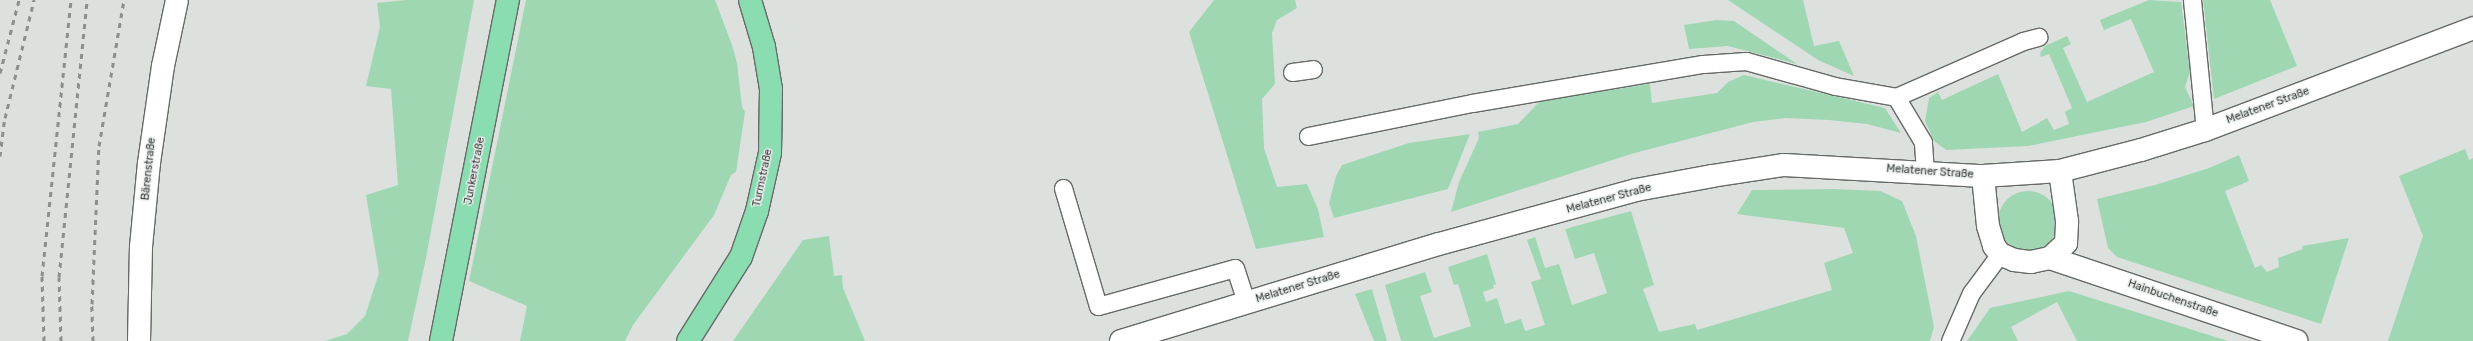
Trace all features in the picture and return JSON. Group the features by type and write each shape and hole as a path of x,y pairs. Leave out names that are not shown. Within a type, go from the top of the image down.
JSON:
{"main road":[{"name":"Junkerstraße","path":"441,341 508,0"},
{"name":"Turmstraße","path":"688,341 741,257 757,211 770,153 771,88 764,48 750,0"}],"street":[{"name":"Bärenstraße","path":"139,341 142,240 149,163 163,66 177,0"},
{"name":"Melatener Straße","path":"1121,341 1439,244 1636,190 1784,165 1983,176 2060,171 2141,150 2205,130 2473,28"},
{"path":"2000,254 2014,260 2031,262 2050,258 2066,243 2067,221 2060,171"},
{"name":"Melatener Straße","path":"1983,176 1988,226 2000,254"},
{"name":"Hainbuchenstraße","path":"2050,258 2296,341"}],"lane":[{"path":"2192,0 2205,130"},
{"path":"1308,136 1472,103 1702,64 1746,61 1835,86 1896,98 2023,41 2038,37"},
{"path":"1292,72 1313,69"},
{"path":"1896,98 1924,142 1925,172"},
{"name":"Melatener Straße","path":"1063,188 1098,306 1235,268 1246,302"},
{"path":"1951,340 1971,292 2000,254"}],"green space":[{"path":"406,0 474,0 426,258 408,341 325,341 347,334 365,316 379,273 366,195 398,185 391,89 366,86 380,27 377,3"},
{"path":"526,0 715,0 732,45 737,63 742,107 745,112 736,172 731,175 714,215 633,325 625,341 520,341 527,306 469,281"},
{"path":"1214,0 1295,0 1297,8 1277,20 1272,33 1275,84 1262,99 1264,148 1277,187 1307,184 1318,209 1324,237 1256,249 1189,32"},
{"path":"1728,0 1803,0 1814,46 1839,41 1854,76 1818,60"},
{"path":"2149,0 2181,2 2190,72 2185,87 2194,106 2146,122 2028,146 1946,150 1934,141 1925,121 1929,98 1938,92 1942,100 1998,74 2022,132 2047,118 2054,130 2069,124 2065,112 2072,108 2049,54 2041,57 2040,53 2045,46 2067,36 2071,44 2063,48 2087,102 2154,72 2131,19 2104,30 2100,20"},
{"path":"2203,0 2270,0 2297,66 2214,99"},
{"path":"1716,20 1734,21 1797,64 1728,46 1689,49 1684,25"},
{"path":"1744,75 1885,108 1901,133 1867,124 1829,120 1785,118 1753,122 1631,154 1451,212 1459,182 1479,138 1478,132 1518,124 1540,101 1650,84 1652,103 1717,93 1728,82"},
{"path":"1470,134 1448,189 1334,218 1329,203 1336,176 1342,165 1409,143"},
{"path":"2465,149 2469,160 2473,158 2473,341 2388,341 2423,236 2399,176"},
{"path":"2239,155 2249,181 2225,191 2255,268 2261,265 2267,272 2279,267 2278,258 2303,249 2302,246 2349,238 2321,324 2117,257 2108,248 2097,199 2155,185 2209,168"},
{"path":"1833,189 1880,191 1902,201 1916,236 1934,327 1930,341 1401,341 1385,285 1425,272 1432,292 1420,296 1434,338 1471,326 1458,284 1454,285 1448,267 1487,254 1496,284 1493,285 1494,288 1483,292 1486,302 1497,298 1505,324 1521,319 1525,331 1545,325 1531,282 1541,279 1527,240 1535,237 1545,268 1559,264 1572,305 1607,293 1594,253 1575,259 1565,229 1631,211 1654,285 1643,289 1659,332 1695,324 1697,330 1832,290 1824,263 1853,253 1844,228 1737,214 1752,190"},
{"path":"2028,191 2044,196 2049,200 2053,205 2058,221 2053,237 2049,242 2044,246 2028,251 2012,246 2007,242 2003,237 1998,221 2003,205 2007,200 2012,196"},
{"path":"829,236 834,276 842,275 843,288 865,341 733,341 803,240"},
{"path":"1372,289 1387,341 1374,341 1355,294"},
{"path":"2069,291 2228,341 2077,341 2057,302 2011,327 2018,341 1967,341 1990,308"}],"railway":[{"path":"0,73 19,0"},
{"path":"0,156 5,118 34,0"},
{"path":"44,341 42,276 71,0"},
{"path":"61,341 59,277 87,0"},
{"path":"93,341 92,304 99,146 124,0"}]}
